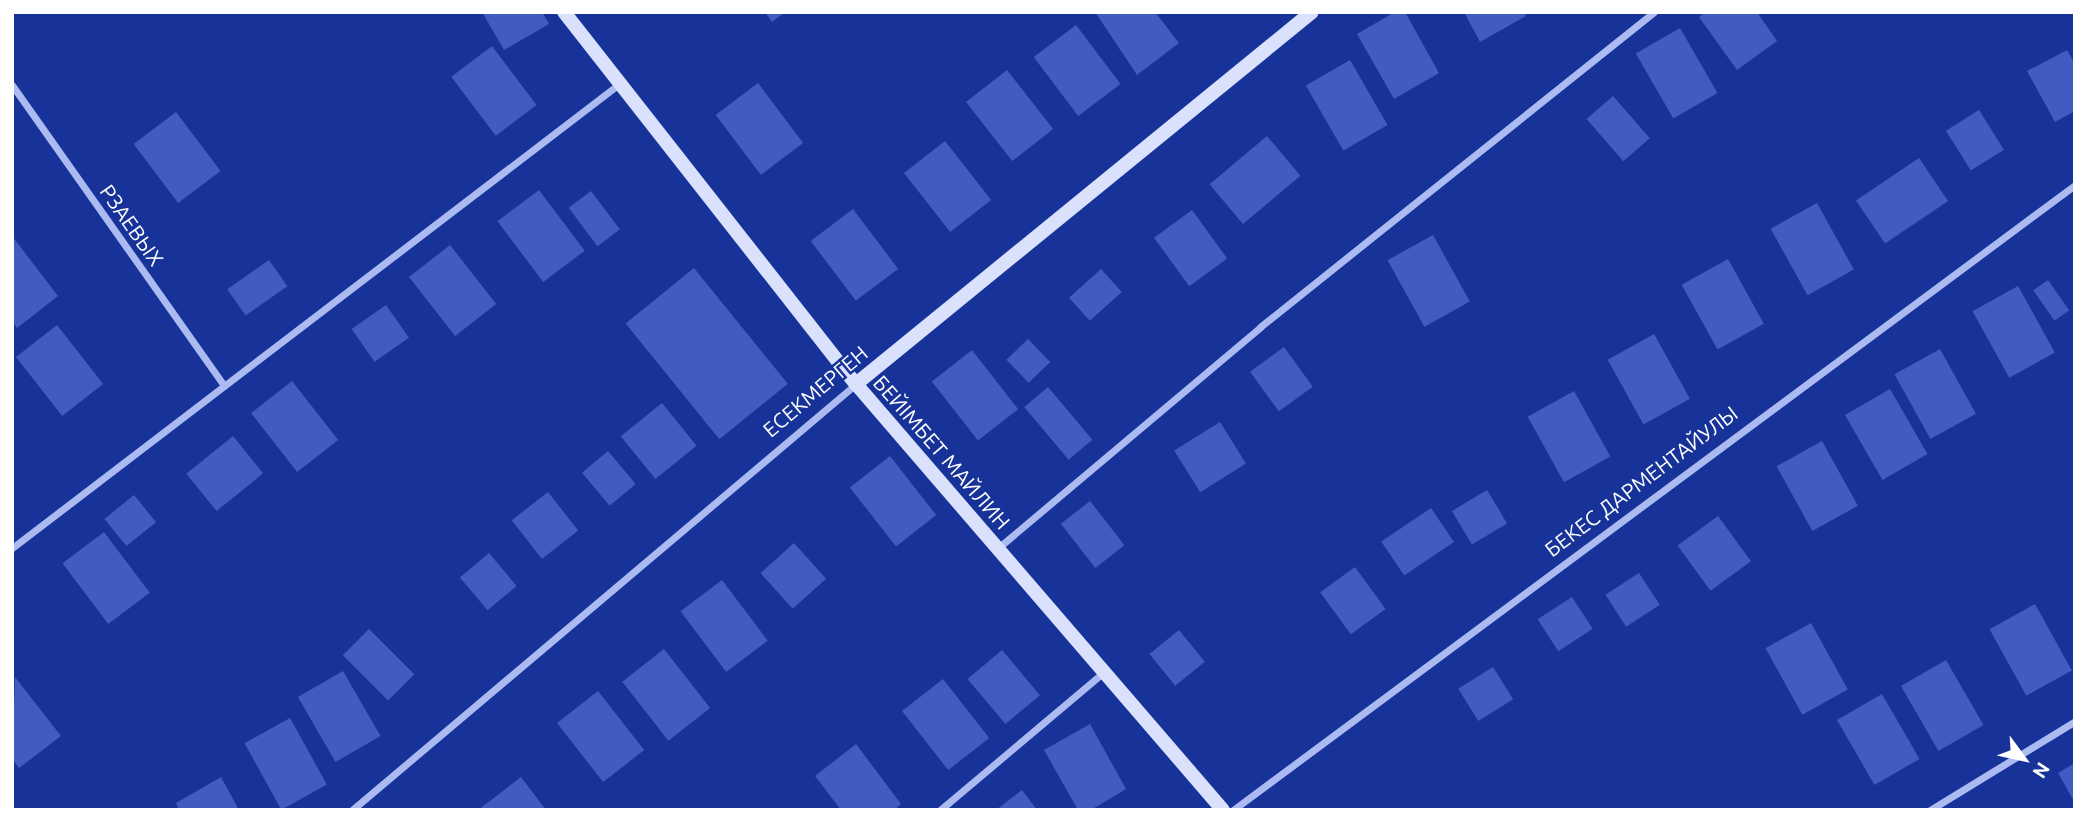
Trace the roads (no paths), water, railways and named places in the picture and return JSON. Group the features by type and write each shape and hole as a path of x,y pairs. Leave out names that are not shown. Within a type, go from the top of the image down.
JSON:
{"street":[{"name":"БЕЙІМБЕТ МАЙЛИН","path":"564,12 856,384 1107,669 1223,810"},
{"name":"EСЕКМЕРГЕН","path":"352,810 856,384 1312,12"},
{"path":"998,548 1260,327 1654,12"},
{"path":"12,548 620,84"},
{"name":"РЗАЕВЫХ","path":"12,85 224,386"},
{"name":"БЕКЕС ДАРМЕНТАЙУЛЫ","path":"1233,810 2075,185"},
{"path":"940,810 1107,669"},
{"path":"1930,810 2075,721"}]}
